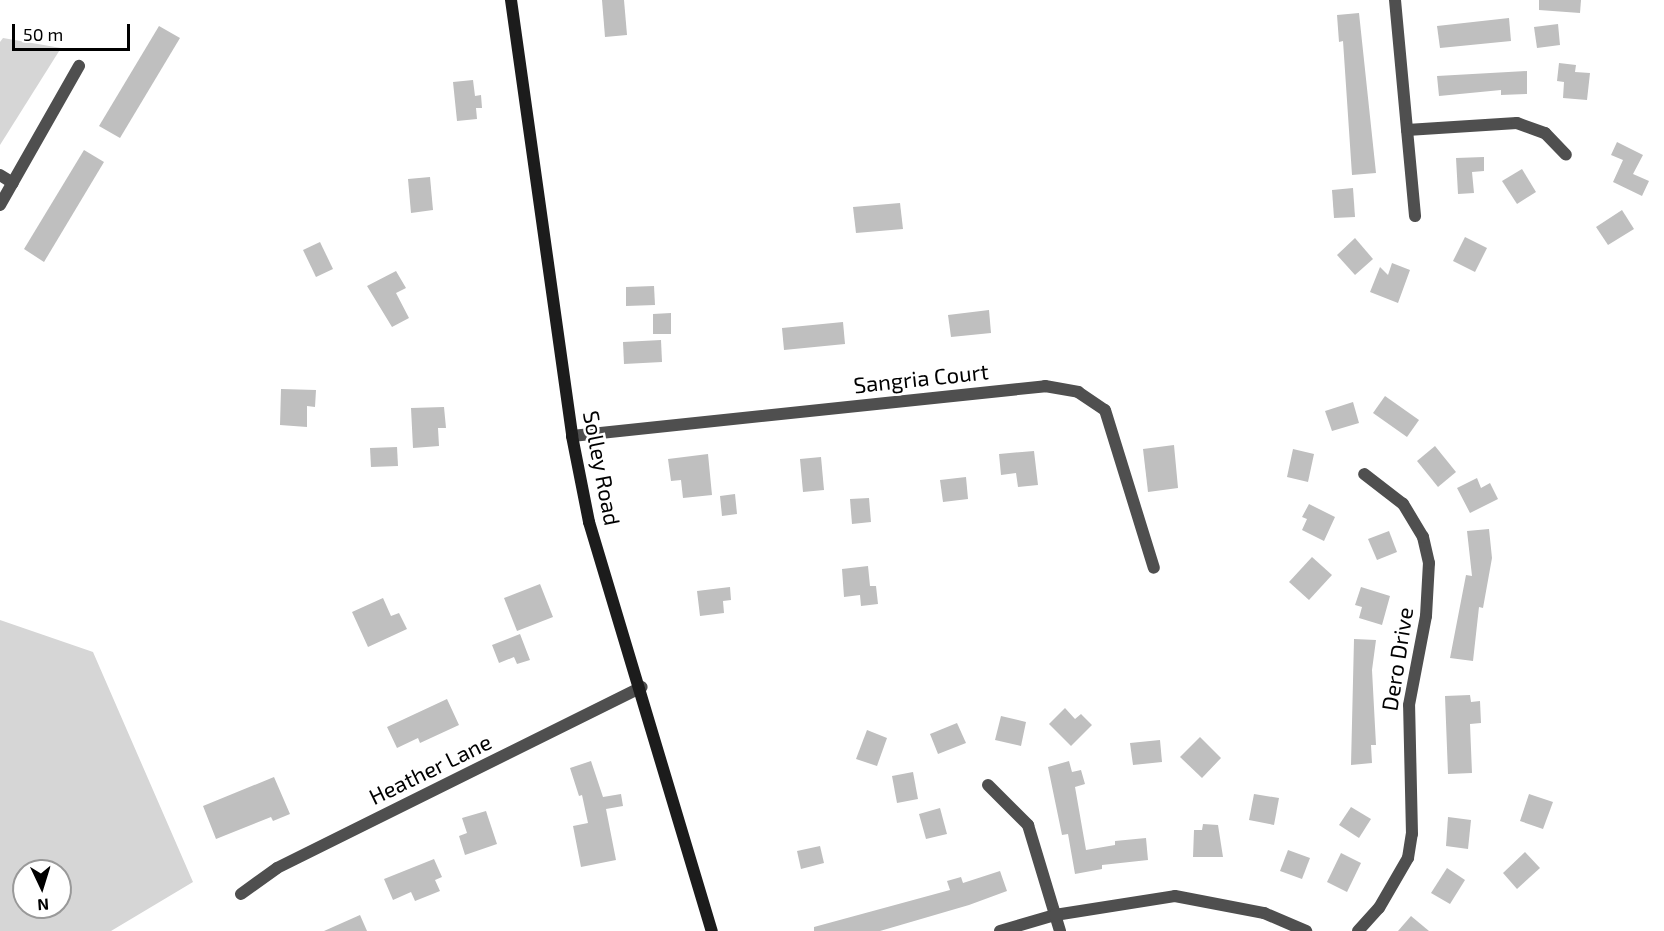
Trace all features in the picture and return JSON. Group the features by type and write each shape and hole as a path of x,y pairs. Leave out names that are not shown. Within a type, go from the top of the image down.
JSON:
{"main road":[{"name":"Solley Road","path":"511,0 572,436 590,522 642,687 712,931"}],"street":[{"path":"1395,0 1414,216"},
{"path":"0,205 79,66"},
{"path":"1407,130 1517,123 1545,133 1566,155"},
{"path":"0,175 13,183"},
{"name":"Sangria Court","path":"572,436 1045,386 1078,392 1105,410 1154,568"},
{"name":"Dero Drive","path":"1358,931 1379,908 1408,858 1412,834 1409,705 1426,616 1429,564 1423,537 1403,504 1364,474"},
{"name":"Heather Lane","path":"241,894 277,868 642,687"},
{"path":"988,785 1028,825 1060,931"},
{"path":"1000,931 1055,915 1175,896 1264,913 1306,931"}],"shaded area":[{"path":"3,38 61,48 0,145 0,42"},
{"path":"0,620 93,652 193,882 111,931 0,931"}],"building":[{"path":"602,0 624,0 627,35 605,37"},
{"path":"1539,0 1581,0 1580,13 1539,10"},
{"path":"1359,13 1376,173 1352,175 1343,41 1339,42 1337,15"},
{"path":"1509,18 1511,41 1440,48 1437,26"},
{"path":"1558,24 1560,45 1537,48 1534,27"},
{"path":"159,26 180,38 120,138 99,126"},
{"path":"1559,63 1576,65 1575,72 1590,73 1587,100 1563,98 1564,82 1557,81"},
{"path":"1527,71 1527,94 1501,95 1501,90 1439,96 1437,76"},
{"path":"473,80 475,96 481,95 482,108 476,108 477,119 457,121 453,82"},
{"path":"1617,142 1643,155 1633,174 1649,181 1642,196 1613,182 1623,160 1611,155"},
{"path":"84,150 104,162 44,262 24,249"},
{"path":"1484,157 1484,171 1472,172 1474,193 1458,194 1456,158"},
{"path":"1522,169 1536,192 1517,204 1502,181"},
{"path":"430,177 433,210 411,213 408,179"},
{"path":"1353,188 1355,217 1334,218 1332,190"},
{"path":"900,203 903,229 856,233 853,207"},
{"path":"1622,210 1634,229 1608,245 1596,227"},
{"path":"1465,237 1487,248 1475,272 1453,261"},
{"path":"1355,238 1373,259 1355,275 1337,255"},
{"path":"320,242 333,269 316,277 303,250"},
{"path":"1392,263 1410,270 1398,303 1370,292 1380,267 1388,275"},
{"path":"396,271 406,288 396,293 409,318 392,327 367,286"},
{"path":"654,286 655,305 626,306 626,287"},
{"path":"989,310 991,333 951,337 948,315"},
{"path":"671,313 671,334 653,334 653,314"},
{"path":"843,322 845,344 784,350 782,328"},
{"path":"661,340 662,362 624,364 623,342"},
{"path":"281,389 316,390 315,407 307,406 307,427 280,425"},
{"path":"1385,396 1419,420 1407,437 1373,413"},
{"path":"1353,402 1359,423 1332,431 1325,411"},
{"path":"444,407 446,428 438,428 439,446 413,448 411,408"},
{"path":"1174,445 1178,488 1148,492 1143,449"},
{"path":"1435,446 1456,472 1438,487 1417,461"},
{"path":"397,447 398,466 371,467 370,448"},
{"path":"1293,449 1314,454 1308,482 1287,477"},
{"path":"1034,451 1038,485 1018,487 1016,473 1001,475 999,454"},
{"path":"708,454 712,495 683,498 681,480 671,481 668,459"},
{"path":"821,457 824,490 803,492 800,459"},
{"path":"966,477 968,499 943,502 940,480"},
{"path":"1477,478 1481,488 1490,483 1498,499 1470,513 1457,488"},
{"path":"735,494 737,514 722,516 720,496"},
{"path":"869,498 871,522 852,524 850,499"},
{"path":"1309,504 1335,517 1324,541 1302,530 1307,519 1302,517"},
{"path":"1489,529 1492,558 1483,608 1479,607 1473,661 1450,658 1466,575 1472,576 1467,531"},
{"path":"1389,531 1397,552 1377,560 1368,539"},
{"path":"1312,557 1332,575 1309,600 1289,582"},
{"path":"868,566 870,586 876,586 878,604 861,606 860,595 844,597 842,569"},
{"path":"540,584 553,617 517,631 504,598"},
{"path":"730,587 731,600 723,601 724,613 700,616 697,591"},
{"path":"1361,587 1390,596 1382,625 1359,618 1362,607 1355,605"},
{"path":"383,598 391,616 399,613 407,629 368,647 352,612"},
{"path":"520,634 530,660 517,664 514,657 499,663 492,645"},
{"path":"1354,639 1376,640 1372,670 1376,745 1371,745 1372,763 1351,765"},
{"path":"1470,695 1471,702 1480,701 1481,723 1470,724 1472,773 1448,774 1445,696"},
{"path":"447,699 459,725 420,743 418,738 397,748 387,727"},
{"path":"1065,708 1075,719 1081,714 1092,725 1071,746 1049,724"},
{"path":"1001,716 1026,722 1021,746 995,740"},
{"path":"957,723 966,743 938,754 930,734"},
{"path":"867,730 887,738 877,766 856,759"},
{"path":"1200,737 1221,758 1202,778 1180,757"},
{"path":"1160,740 1162,762 1133,765 1130,743"},
{"path":"591,761 603,797 621,794 623,806 606,809 616,860 581,867 573,826 588,823 582,795 579,796 570,768"},
{"path":"1069,761 1072,772 1081,770 1085,784 1075,787 1086,850 1115,845 1115,841 1146,838 1148,860 1102,865 1102,869 1075,874 1068,834 1062,835 1048,767"},
{"path":"913,772 918,799 897,803 892,776"},
{"path":"274,777 290,814 273,821 271,817 216,839 203,806"},
{"path":"1254,794 1279,798 1274,825 1249,820"},
{"path":"1529,794 1553,802 1543,829 1520,821"},
{"path":"1351,807 1371,819 1359,838 1339,825"},
{"path":"940,808 947,834 926,839 919,814"},
{"path":"486,811 497,844 465,855 459,836 467,833 462,818"},
{"path":"1448,817 1471,820 1468,849 1446,846"},
{"path":"1203,824 1218,825 1223,857 1193,857 1194,830 1202,830"},
{"path":"820,846 824,863 801,869 797,851"},
{"path":"1288,850 1310,858 1302,879 1280,871"},
{"path":"1525,852 1540,868 1517,889 1503,873"},
{"path":"1341,853 1361,863 1347,892 1327,882"},
{"path":"434,859 442,877 435,880 440,891 415,901 411,892 393,900 384,879"},
{"path":"1447,868 1465,880 1450,904 1431,893"},
{"path":"1000,871 1007,891 969,905 880,931 814,931 814,927 950,890 947,881 961,877 963,883"},
{"path":"360,915 367,931 324,931"},
{"path":"1411,916 1429,931 1398,931"}]}
